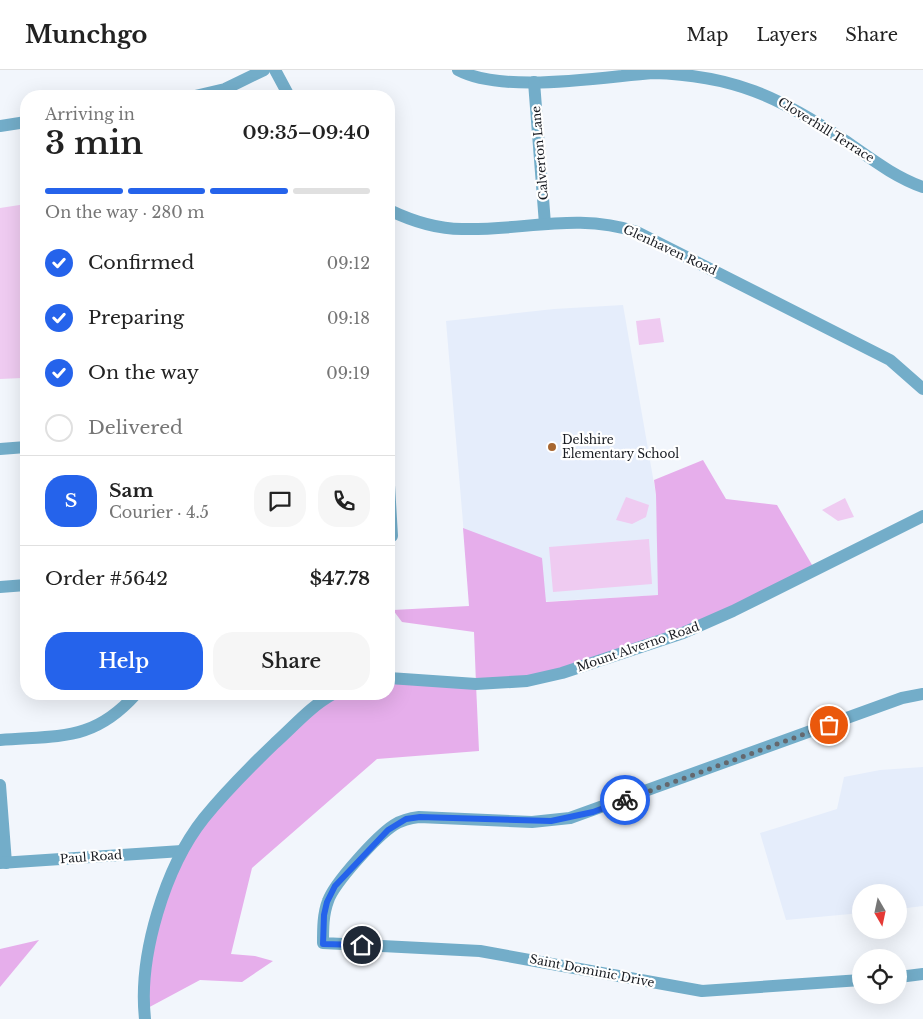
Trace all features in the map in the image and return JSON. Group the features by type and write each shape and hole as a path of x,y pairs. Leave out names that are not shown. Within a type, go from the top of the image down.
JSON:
{"street":[{"path":"221,90 264,70"},
{"path":"275,70 286,90"},
{"name":"Cloverhill Terrace","path":"458,70 493,82 534,82 653,74 676,74 727,82 772,97 797,110 896,175 923,186"},
{"name":"Calverton Lane","path":"534,82 545,224"},
{"path":"0,126 20,123"},
{"name":"Glenhaven Road","path":"395,212 421,223 453,229 601,222 637,232 890,360 905,371 923,389"},
{"path":"0,449 20,447"},
{"name":"Mount Alverno Road","path":"395,678 476,684 527,681 562,673 683,634 923,516"},
{"path":"0,588 20,586"},
{"name":"Saint Dominic Drive","path":"852,981 702,991 480,951 323,944 324,915 327,902 335,886 388,830 406,819 420,817 532,822 570,818 902,698 923,694"},
{"path":"0,740 85,731 110,720 130,700"},
{"path":"145,1019 144,990 150,944 165,894 182,851 203,819 244,774 315,706 324,700"},
{"path":"0,785 3,863"},
{"name":"Paul Road","path":"3,863 182,851"},
{"path":"907,976 923,974"}],"shaded area":[{"path":"20,205 20,378 0,379 0,208"},
{"name":"Delshire Elementary School","path":"623,305 656,495 659,595 470,606 446,321 554,309"},
{"path":"660,318 664,342 639,345 636,321"},
{"path":"703,460 726,499 777,505 815,570 733,611 562,673 476,684 474,632 402,622 395,610 469,606 463,528 542,558 546,602 658,595 654,480"},
{"path":"626,497 649,505 646,517 632,524 616,520"},
{"path":"845,498 854,517 838,521 822,510"},
{"path":"649,539 652,584 553,592 549,547"},
{"path":"395,678 476,684 479,751 377,759 252,868 231,954 255,956 273,961 242,982 200,980 144,1010 159,912 203,819 327,700 395,700"},
{"path":"923,767 923,906 908,908 908,884 852,884 852,914 786,920 760,833 837,809 844,777 880,770"},
{"path":"39,940 0,987 0,949"}],"way so far":[{"path":"625,800 829,725"}],"place":[{"name":"Delshire Elementary School","path":"552,447"}],"route":[{"path":"362,945 323,944 324,915 327,902 341,879 395,824 406,819 420,817 532,822 551,821 593,812 625,800"}]}
